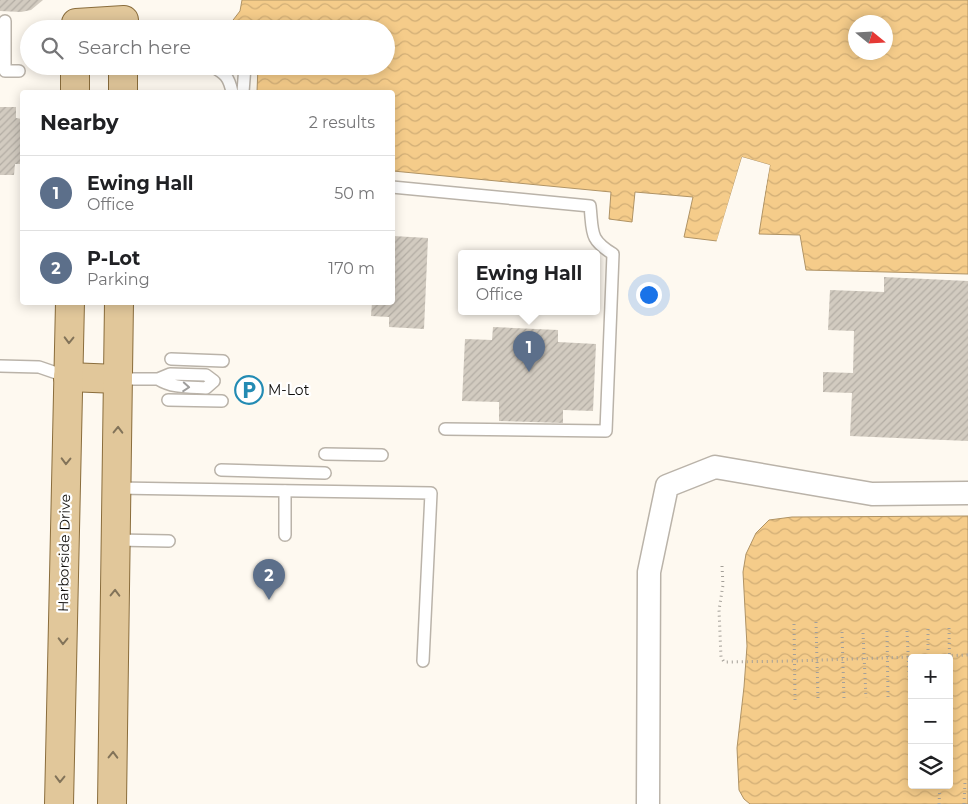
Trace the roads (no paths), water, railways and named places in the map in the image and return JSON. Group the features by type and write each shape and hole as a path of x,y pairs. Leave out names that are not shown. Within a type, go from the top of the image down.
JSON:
{"main road":[{"path":"76,17 124,16"},
{"path":"75,75 75,90"},
{"path":"123,75 123,90"},
{"name":"Harborside Drive","path":"59,804 70,305"},
{"path":"112,804 120,305"},
{"path":"68,377 118,379"}],"street":[{"path":"648,804 649,572 667,486 715,468 872,494 968,493"}],"lane":[{"path":"3,30 5,71 19,71"},
{"path":"224,75 229,80 232,90"},
{"path":"243,90 244,75"},
{"path":"395,187 590,206 594,237 600,246 613,254 606,431 445,429"},
{"path":"171,359 223,362"},
{"path":"0,366 38,368 68,377"},
{"path":"118,379 158,379"},
{"path":"168,400 222,401"},
{"path":"325,454 382,455"},
{"path":"222,470 325,473"},
{"path":"117,488 431,493 423,661"},
{"path":"285,491 285,535"},
{"path":"116,540 169,541"}],"water":[{"path":"242,0 968,0 968,274 806,270 800,235 759,234 770,165 742,157 717,241 684,237 693,197 635,192 632,222 609,219 611,192 395,171 395,90 257,90 258,75 395,75 395,20 233,20 240,11"},
{"path":"968,516 968,804 750,804 744,799 739,790 737,748 747,646 743,572 746,554 756,533 769,520 792,517"}],"place":[{"name":"Ewing Hall","path":"529,372"},
{"name":"M-Lot","path":"249,390"},
{"name":"P-Lot","path":"269,600"}]}
